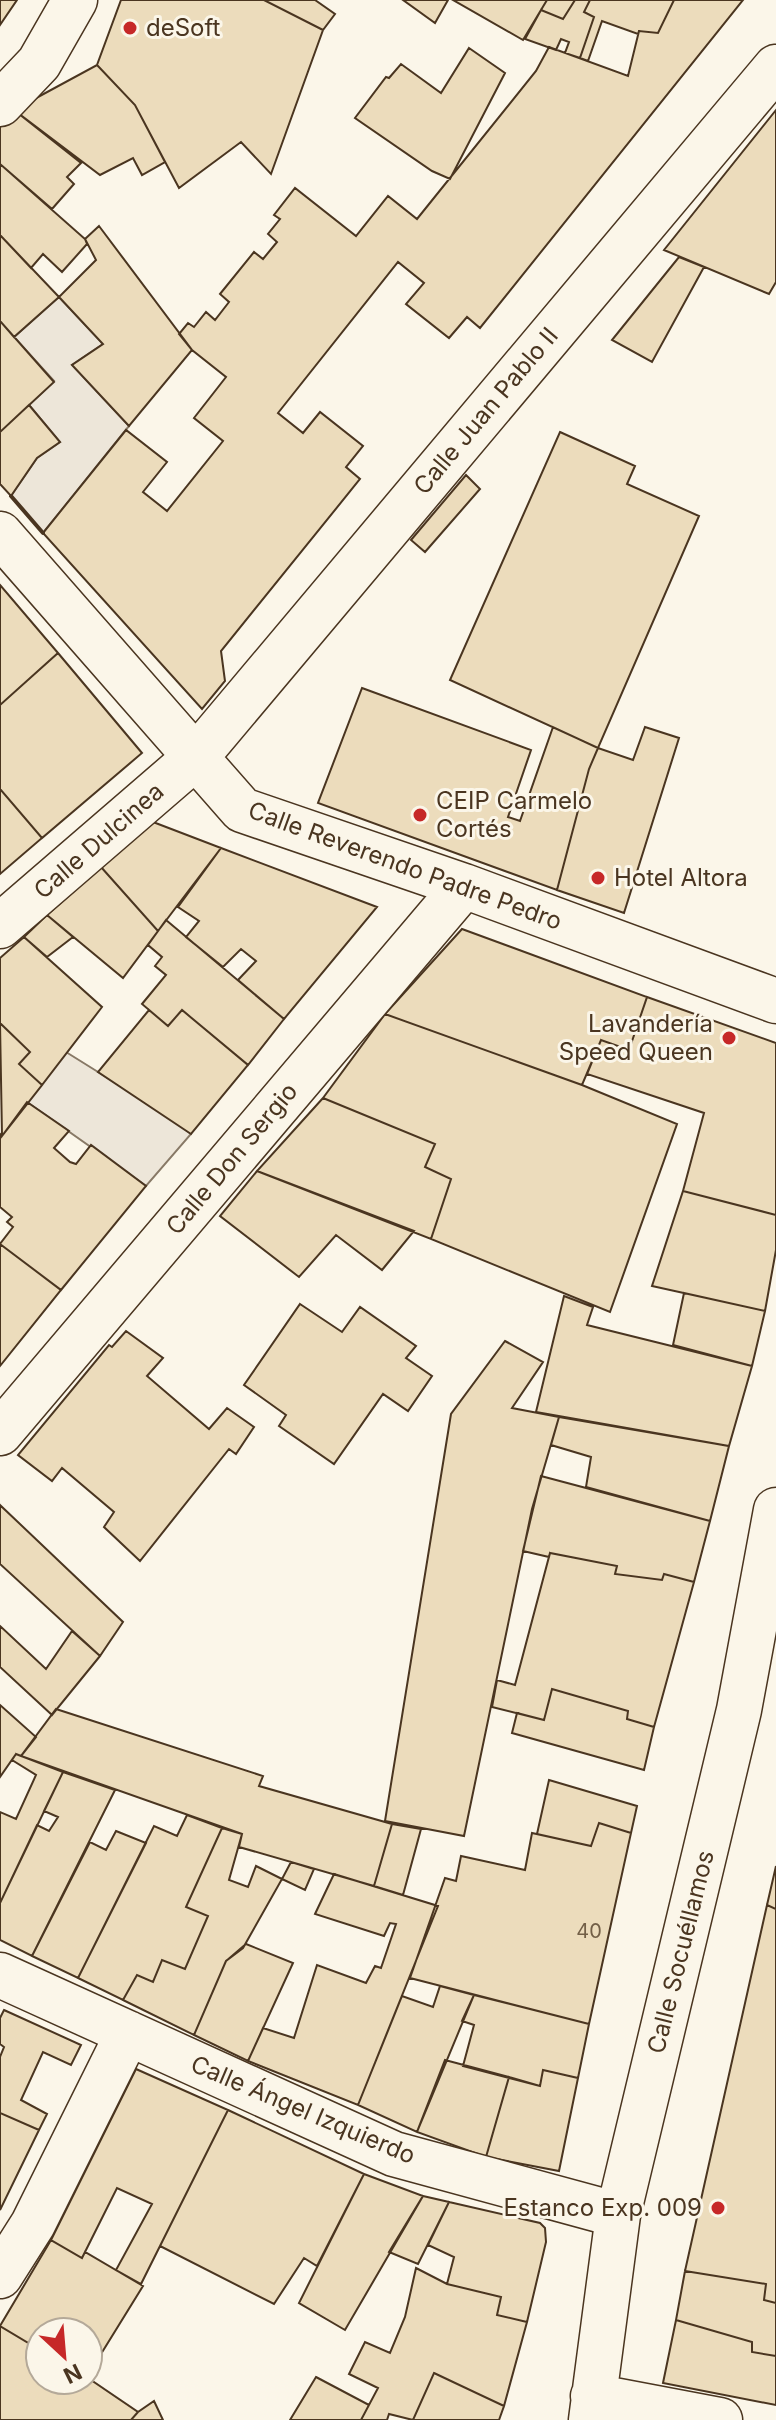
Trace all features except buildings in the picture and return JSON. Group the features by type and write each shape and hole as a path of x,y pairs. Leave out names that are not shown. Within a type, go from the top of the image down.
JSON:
{"street":[{"path":"0,104 19,62 75,0"},
{"name":"Calle Juan Pablo II","path":"197,756 776,67"},
{"name":"Calle Reverendo Padre Pedro","path":"0,534 242,810 464,886 776,1001"},
{"name":"Calle Dulcinea","path":"0,926 197,756"},
{"name":"Calle Don Sergio","path":"0,1433 464,886"},
{"name":"Calle Socuéllamos","path":"588,2412 618,2215 739,1710 776,1510"},
{"name":"Calle Ángel Izquierdo","path":"0,1975 394,2154 618,2215"},
{"path":"0,2276 33,2224 128,2033"},
{"path":"588,2412 720,2420"}],"shaded area":[{"path":"59,297 103,344 72,365 129,426 43,533 11,496 37,458 60,442 29,405 54,381 14,337"},
{"path":"66,1052 167,1115 191,1134 146,1186 27,1102"}],"wall":[{"path":"11,496 43,533"}],"place":[{"name":"deSoft","path":"130,28"},
{"name":"CEIP Carmelo Cortés","path":"420,815"},
{"name":"Hotel Altora","path":"598,878"},
{"name":"Lavandería Speed Queen","path":"729,1038"},
{"name":"Estanco Exp. 009","path":"718,2208"}]}
